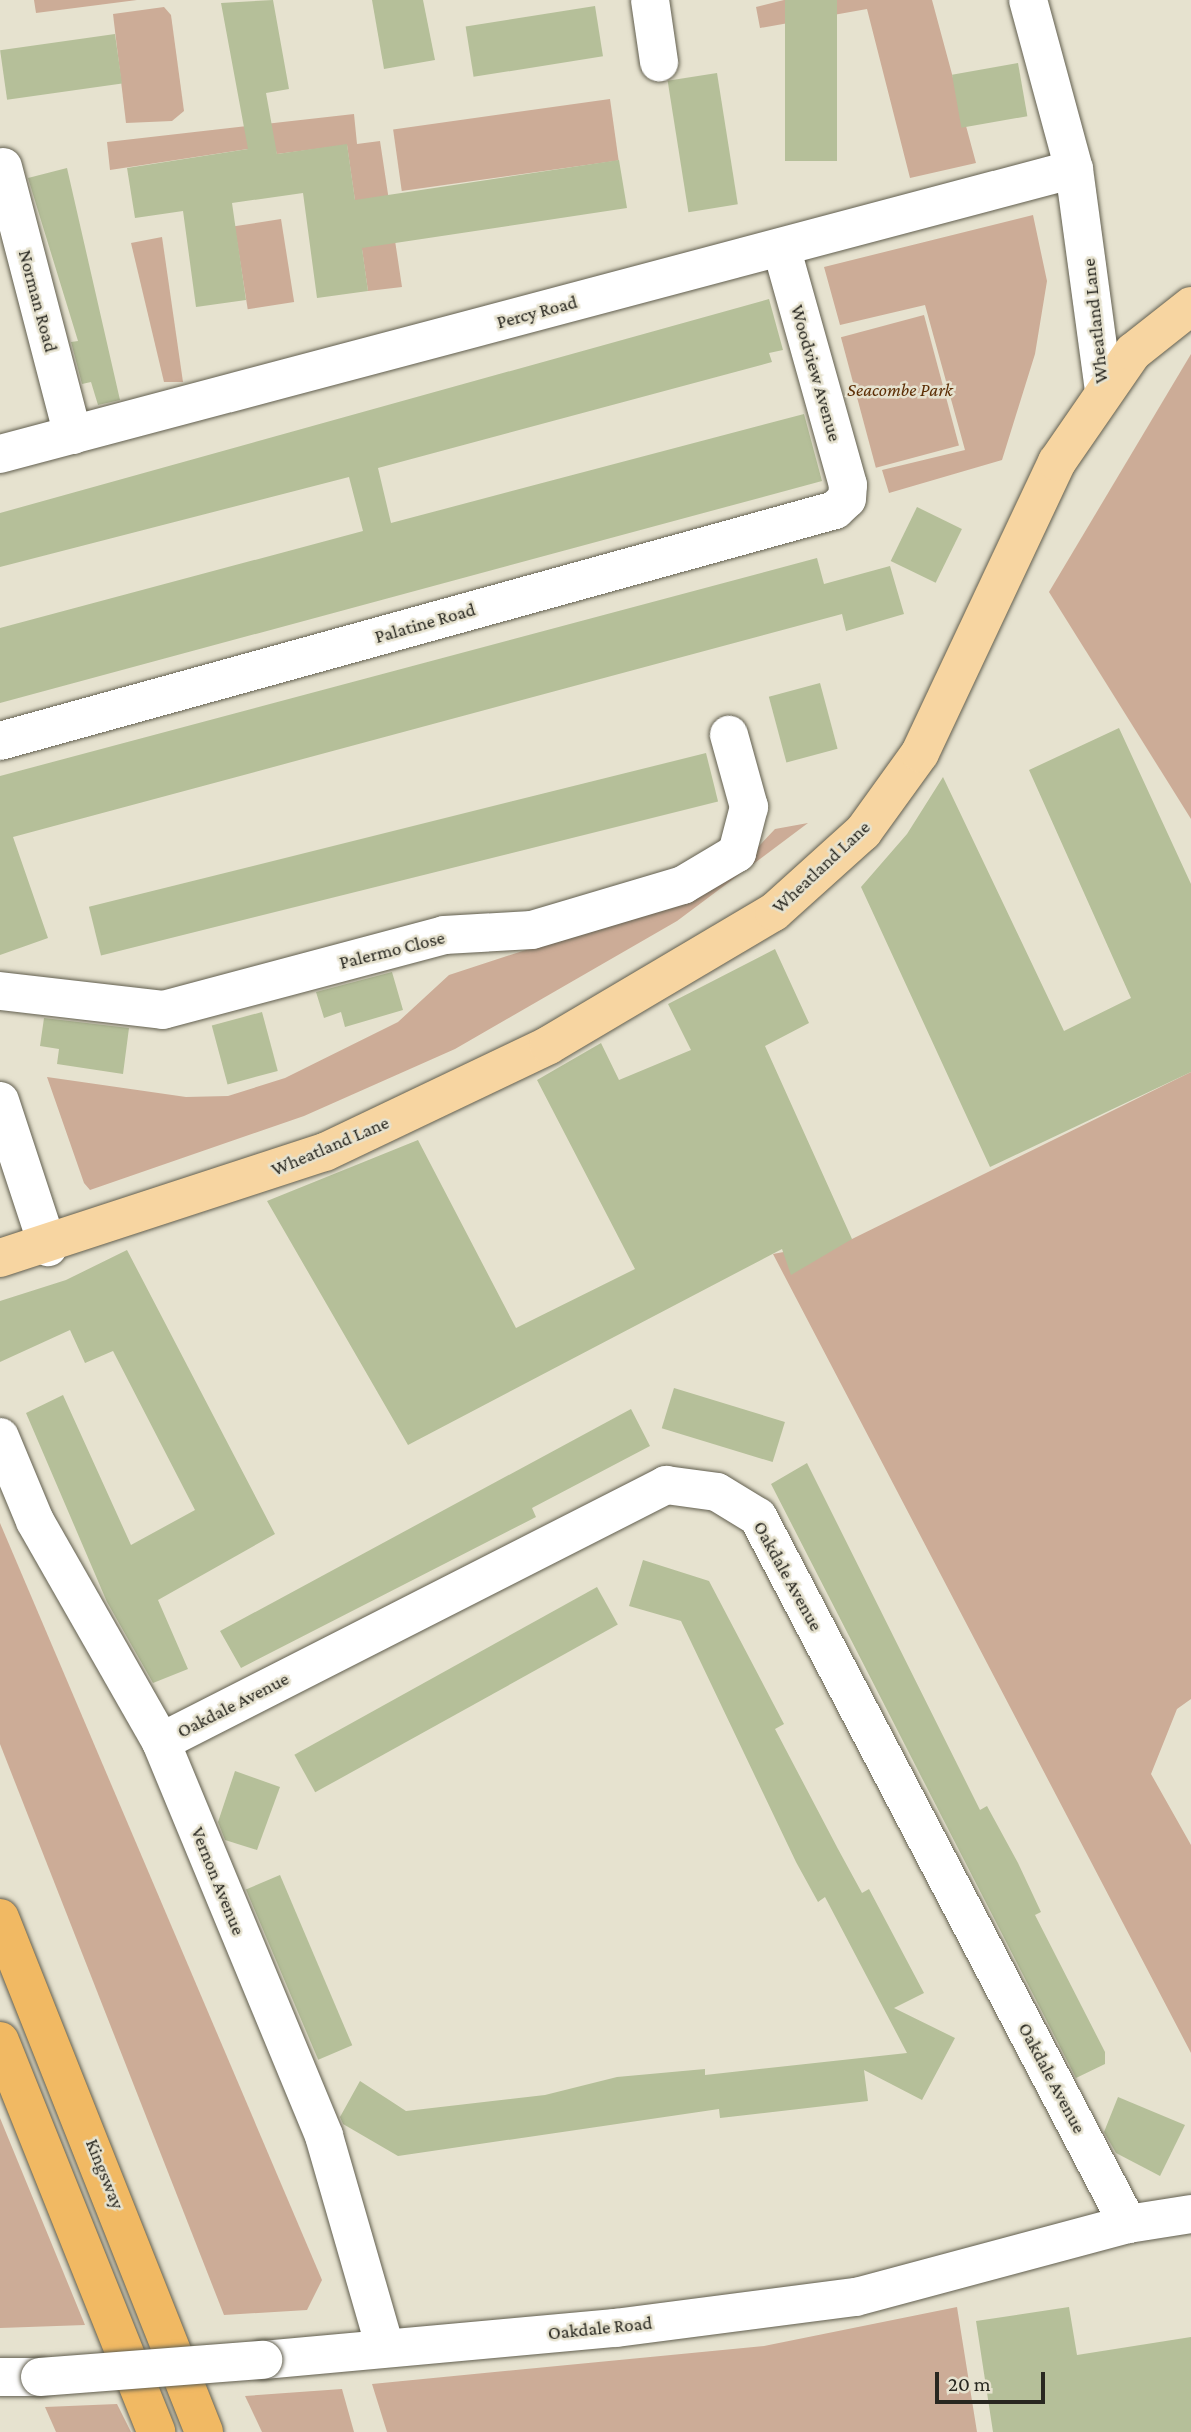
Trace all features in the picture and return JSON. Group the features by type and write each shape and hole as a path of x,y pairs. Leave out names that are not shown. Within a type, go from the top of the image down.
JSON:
{"highway":[{"name":"Kingsway","path":"0,1918 204,2432"},
{"path":"0,2041 156,2432"}],"main road":[{"path":"1104,391 1133,352 1191,306"},
{"name":"Wheatland Lane","path":"0,1258 48,1247 325,1152 549,1045 774,912 863,832 920,753 1057,463 1104,391"}],"street":[{"path":"650,0 659,62"},
{"name":"Wheatland Lane","path":"1028,0 1074,169 1104,391"},
{"name":"Norman Road","path":"3,167 73,435"},
{"name":"Percy Road","path":"0,454 1074,169"},
{"name":"Woodview Avenue","path":"780,247 847,499"},
{"name":"Palatine Road","path":"0,741 835,510 847,499"},
{"name":"Palermo Close","path":"0,992 163,1010 444,935 532,930 683,886 737,853 749,807 729,735"},
{"path":"0,1101 48,1247"},
{"name":"Vernon Avenue","path":"0,1437 35,1521 161,1741 324,2136 385,2347"},
{"name":"Oakdale Avenue","path":"161,1741 666,1485 717,1493 758,1517 1128,2224"},
{"name":"Oakdale Road","path":"0,2377 40,2377 263,2360 856,2297 1128,2224 1191,2214"}],"green space":[{"path":"34,0 137,0 36,13"},
{"path":"784,0 932,0 976,163 910,178 867,9 760,28 756,7"},
{"path":"164,7 171,15 184,111 172,121 126,123 113,14"},
{"path":"610,99 619,160 402,191 393,129"},
{"path":"354,114 357,144 380,141 402,287 368,291 347,145 277,154 274,145 110,170 107,142"},
{"path":"1033,215 1047,281 1035,354 1002,460 889,493 882,470 965,450 925,305 840,325 824,267"},
{"path":"281,219 294,302 248,309 235,226"},
{"path":"162,237 183,382 164,382 131,243"},
{"name":"Seacombe Park","path":"924,315 959,445 876,468 841,337"},
{"path":"1191,354 1191,819 1049,592"},
{"path":"808,823 677,921 455,1049 304,1116 90,1190 84,1183 47,1077 186,1097 228,1096 285,1078 398,1022 449,975 676,901 744,862 775,829"},
{"path":"1191,1072 1191,1699 1177,1709 1151,1774 1191,1845 1191,2053 773,1254 852,1239"},
{"path":"0,1523 322,2280 307,2310 224,2315 0,1744"},
{"path":"0,2118 85,2325 0,2328"},
{"path":"957,2307 977,2432 387,2432 372,2384 764,2346"},
{"path":"342,2389 354,2432 262,2432 245,2396"},
{"path":"117,2404 131,2432 56,2432 45,2407"}],"building":[{"path":"273,0 289,89 266,93 277,154 347,144 355,200 619,160 627,208 362,248 368,291 317,298 303,193 232,203 246,300 196,307 183,211 135,218 127,168 248,149 221,3"},
{"path":"372,0 423,0 435,60 384,69"},
{"path":"785,0 837,0 837,161 785,161"},
{"path":"595,6 603,56 474,77 466,26"},
{"path":"115,34 122,84 7,100 0,50"},
{"path":"1018,63 1027,116 961,128 952,75"},
{"path":"717,73 738,204 688,212 668,81"},
{"path":"67,168 120,400 98,405 91,382 82,384 71,342 78,341 28,178"},
{"path":"769,299 783,350 769,353 772,362 378,468 391,523 804,414 822,481 0,703 0,628 363,531 349,477 0,567 0,513"},
{"path":"917,507 962,529 936,583 891,561"},
{"path":"817,558 824,584 890,566 904,614 846,631 842,614 13,837 48,938 0,955 0,776"},
{"path":"820,683 838,749 786,762 769,697"},
{"path":"1119,728 1191,884 1191,1072 990,1167 861,887 907,834 943,777 1064,1031 1131,998 1029,770"},
{"path":"706,753 718,802 101,955 89,907"},
{"path":"775,949 809,1023 765,1046 852,1239 791,1275 782,1249 408,1445 267,1201 418,1140 516,1328 635,1269 537,1080 601,1043 619,1080 691,1050 668,1004"},
{"path":"392,972 403,1010 345,1027 341,1012 324,1018 316,992"},
{"path":"262,1012 278,1071 228,1084 212,1025"},
{"path":"44,1018 129,1028 123,1074 57,1064 59,1049 40,1046"},
{"path":"127,1250 275,1534 158,1600 188,1669 153,1683 107,1602 26,1413 63,1395 131,1545 195,1510 113,1351 85,1363 70,1330 0,1362 0,1301 66,1280"},
{"path":"674,1388 785,1422 773,1462 662,1428"},
{"path":"631,1409 650,1446 532,1508 536,1517 241,1668 220,1631"},
{"path":"807,1463 980,1810 987,1806 1018,1863 1041,1912 1035,1915 1105,2052 1105,2064 1076,2078 771,1484"},
{"path":"643,1560 709,1581 784,1724 775,1729 862,1893 869,1889 924,1993 894,2008 955,2038 922,2100 864,2070 868,2101 720,2118 719,2109 398,2156 343,2124 340,2117 360,2081 406,2111 545,2095 617,2077 705,2069 705,2075 907,2053 825,1897 818,1902 796,1862 681,1621 629,1606"},
{"path":"597,1587 618,1625 315,1792 294,1755"},
{"path":"235,1771 280,1787 257,1850 225,1840 218,1822"},
{"path":"280,1875 352,2045 318,2060 246,1889"},
{"path":"1118,2097 1185,2125 1160,2176 1116,2153 1104,2132"},
{"path":"1069,2307 1077,2355 1191,2337 1191,2432 993,2432 976,2321"}]}
